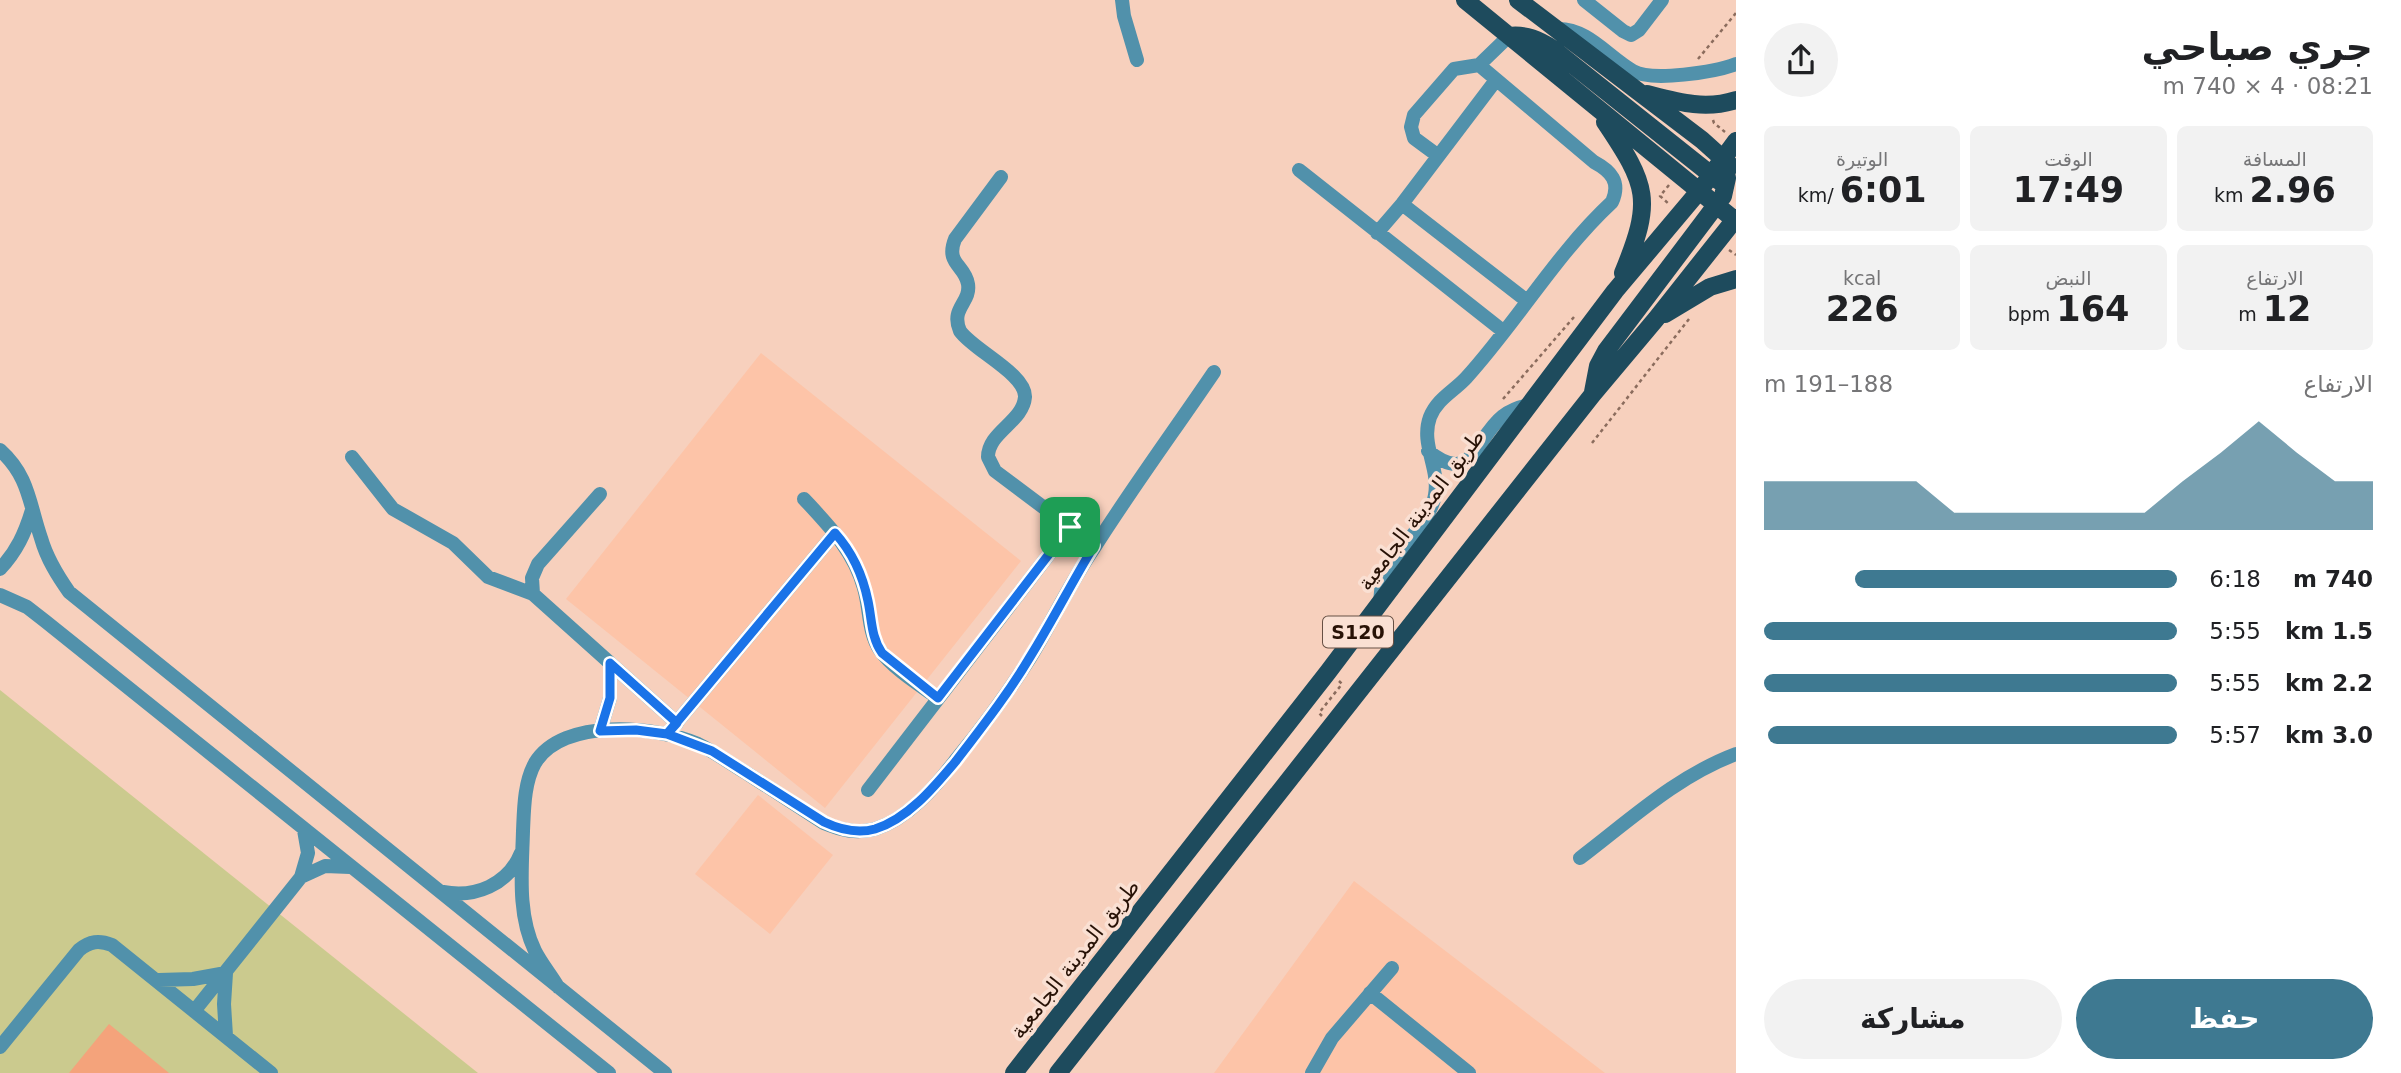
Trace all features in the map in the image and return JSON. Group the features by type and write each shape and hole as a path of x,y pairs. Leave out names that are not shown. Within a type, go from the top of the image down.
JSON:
{"main road":[{"path":"1465,0 1736,220"},
{"path":"1518,0 1723,158 1734,184 1736,220"},
{"path":"1509,36 1520,34 1532,37 1553,49 1712,174 1734,184"},
{"path":"1640,92 1696,105 1722,104 1736,100"},
{"path":"1595,107 1651,199 1615,291"},
{"name":"طريق المدينة الجامعية","path":"1011,1072 1328,672 1615,291 1700,190 1736,141"},
{"path":"1592,394 1598,366 1610,345 1734,184"},
{"name":"S120","path":"1058,1073 1592,394 1736,220"},
{"path":"1656,319 1710,287 1736,279"}],"street":[{"path":"1122,0 1124,16 1138,60"},
{"path":"1584,0 1623,31 1631,34 1639,30 1656,2"},
{"path":"1557,29 1578,32 1627,68 1643,75 1724,69 1736,64"},
{"path":"1437,155 1414,138 1412,120 1454,69 1479,65 1509,36"},
{"path":"1380,603 1386,570 1433,502 1436,481 1428,451 1427,429 1437,405 1466,378 1602,211 1607,187 1594,162 1479,65"},
{"path":"1377,233 1496,80"},
{"path":"1298,170 1503,331"},
{"path":"1001,177 953,245 955,263 968,285 966,296 957,312 957,325 963,336 1017,379 1024,390 1025,397 1020,410 989,447 989,463 995,471 1094,546"},
{"path":"1402,204 1527,301"},
{"path":"352,457 393,509 453,543 488,577 533,594 610,663 672,728 824,822 841,830 859,832 892,822 914,806 940,780 989,720 1030,659 1094,546 1214,372"},
{"path":"1428,451 1442,462 1460,464 1470,458 1501,417 1509,411 1529,405"},
{"path":"0,450 20,471 49,561 69,592 665,1073"},
{"path":"533,594 532,578 538,564 600,494"},
{"path":"804,499 850,553 863,584 877,647 938,698"},
{"path":"0,569 13,556 25,533 32,508"},
{"path":"867,790 1070,527"},
{"path":"558,987 536,953 528,931 522,897 527,784 535,763 542,754 560,741 600,731 672,728 835,533"},
{"path":"0,595 13,599 36,614 608,1073"},
{"path":"600,731 610,698 610,663"},
{"path":"1580,858 1674,785 1736,754"},
{"path":"195,1010 301,877 308,853 304,830"},
{"path":"442,892 472,893 491,887 507,874 523,848"},
{"path":"301,877 325,866 351,867"},
{"path":"0,1047 79,950 95,942 113,945 271,1073"},
{"path":"1312,1073 1332,1038 1392,968"},
{"path":"159,980 193,979 226,973"},
{"path":"226,973 226,1035"},
{"path":"1370,992 1469,1073"}],"path":[{"path":"1687,73 1736,13"},
{"path":"1592,443 1692,315"},
{"path":"1500,403 1573,318"},
{"path":"1328,672 1342,684 1319,713 1332,724"}],"shaded area":[{"path":"761,353 1021,561 825,808 566,599"},
{"path":"0,690 478,1073 0,1073"},
{"path":"758,795 833,855 770,934 695,874"},
{"path":"1354,881 1605,1073 1214,1073"}],"building":[{"path":"109,1024 169,1073 69,1073"}],"route":[{"path":"1070,527 938,698 877,647 863,584 850,553 835,533 677,723 667,734 636,730 600,731 610,698 610,663 677,723 667,734 712,751 841,830 859,832 876,829 892,822 914,806 940,780 989,720 1030,659 1094,546 1070,527"}]}
